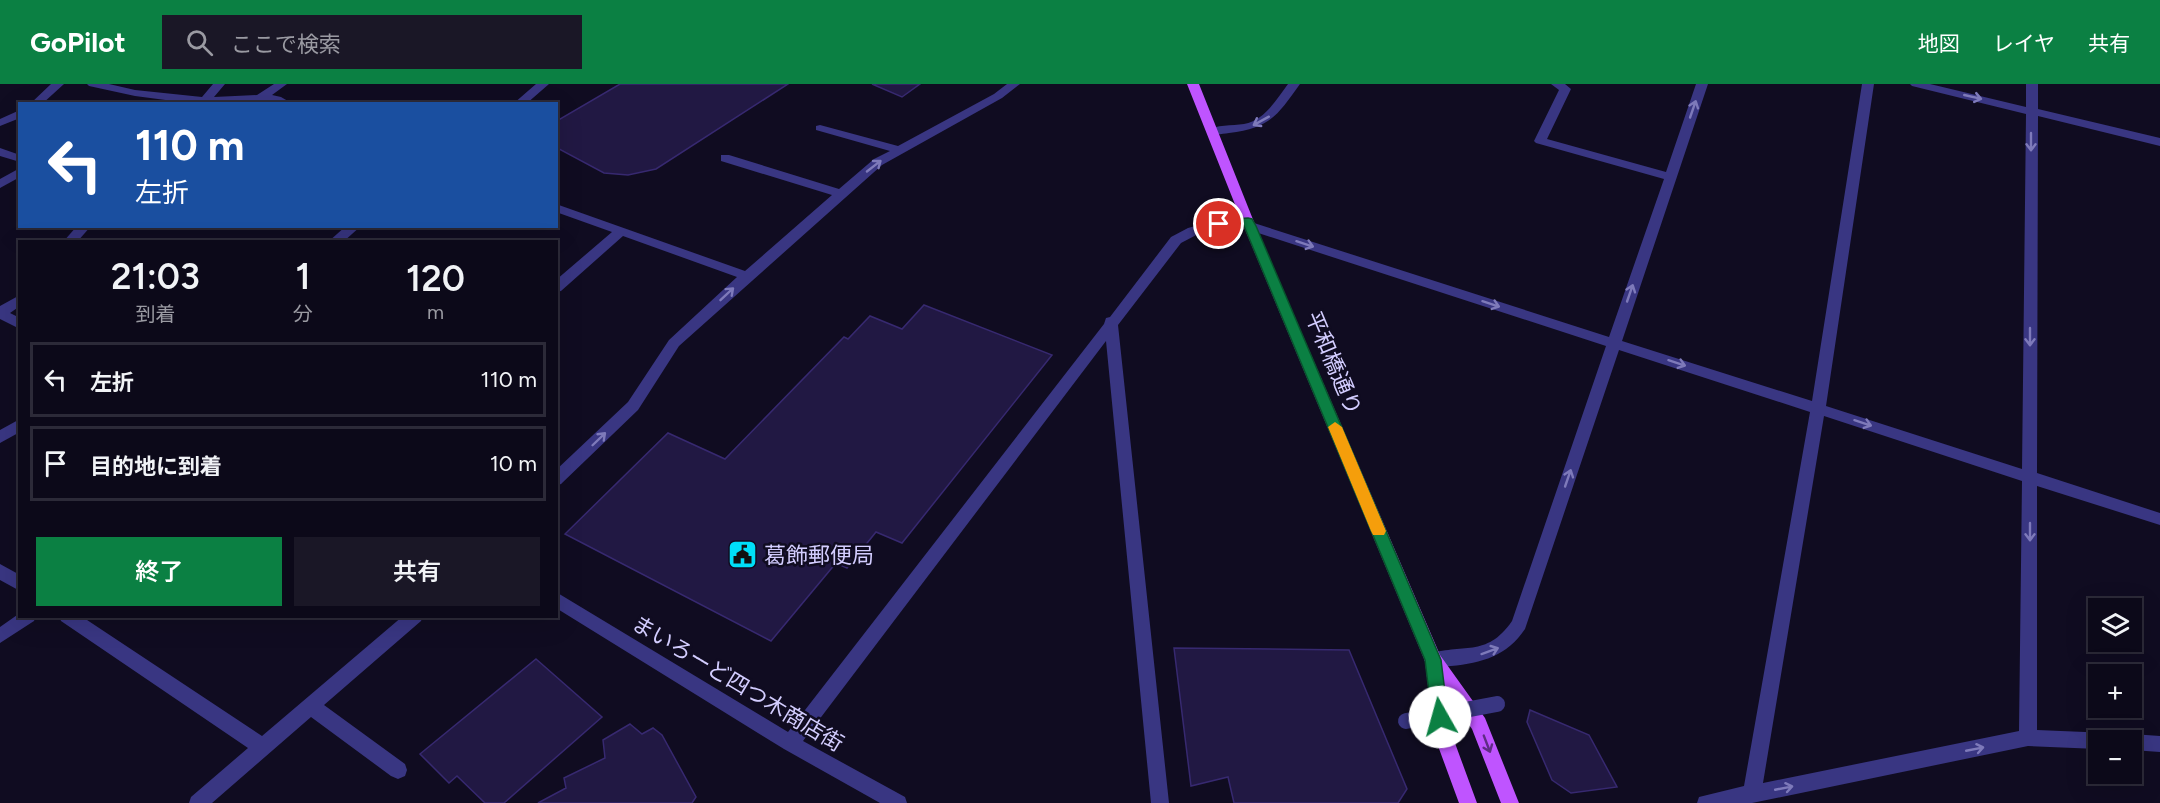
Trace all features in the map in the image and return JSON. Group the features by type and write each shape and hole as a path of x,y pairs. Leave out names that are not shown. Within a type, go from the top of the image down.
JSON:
{"main road":[{"name":"平和橋通り","path":"1193,84 1249,224 1433,660 1479,724 1510,803"},
{"name":"平和橋通り","path":"1433,660 1443,735 1468,803"}],"street":[{"path":"37,102 58,84"},
{"path":"93,84 135,93 151,93 199,102"},
{"path":"151,93 165,84"},
{"path":"205,102 219,84"},
{"path":"260,98 281,84"},
{"path":"520,102 543,84"},
{"path":"558,478 633,406 674,343 878,162 998,96 1014,84"},
{"path":"1213,131 1249,127 1271,115 1294,84"},
{"path":"1557,84 1565,89 1540,141 1670,177"},
{"path":"1433,660 1486,654 1498,649 1511,639 1519,624 1702,84"},
{"path":"1752,794 1818,408 1868,84"},
{"path":"1916,84 2160,142"},
{"path":"2028,738 2032,84"},
{"path":"123,102 135,93"},
{"path":"215,102 260,98 277,99 284,102"},
{"path":"0,123 18,114"},
{"path":"820,128 900,150"},
{"path":"0,152 18,158"},
{"path":"725,158 841,194"},
{"path":"0,184 18,173"},
{"path":"558,209 747,276"},
{"path":"790,743 1112,321 1181,236 1201,227 1249,224 2160,519"},
{"path":"71,240 83,228"},
{"path":"337,240 352,228"},
{"path":"558,286 621,231"},
{"path":"18,300 0,313 18,323"},
{"path":"1112,321 1160,803"},
{"path":"0,437 18,425"},
{"path":"0,571 18,584"},
{"name":"まいろーど四つ木商店街","path":"558,600 790,743 898,803"},
{"path":"0,636 25,618"},
{"path":"69,618 264,748"},
{"path":"198,803 413,618"},
{"path":"1406,721 1497,704"},
{"path":"312,707 398,770"},
{"path":"1706,803 2028,738 2088,740"},
{"path":"2142,743 2160,744"}],"building":[{"path":"620,84 788,84 656,169 628,175 604,173 559,149 558,122"},
{"path":"872,84 920,84 902,97"},
{"path":"924,305 1052,355 902,543 876,532 847,568 836,563 771,641 565,534 668,433 725,459 844,337 848,339 870,316 902,329"},
{"path":"1174,648 1349,650 1407,789 1398,803 1234,803 1228,777 1191,786"},
{"path":"536,659 602,717 504,803 485,803 457,776 449,783 420,754"},
{"path":"1530,710 1589,735 1617,787 1571,793 1552,780 1527,722"},
{"path":"630,724 642,734 653,728 662,735 696,797 692,803 538,803 566,788 564,778 605,758 603,740"}],"slow traffic":[{"path":"1335,427 1379,531"}],"place":[{"name":"葛飾郵便局","path":"743,555"}],"route":[{"path":"1219,224 1248,222 1250,226 1433,660 1440,717"}]}
